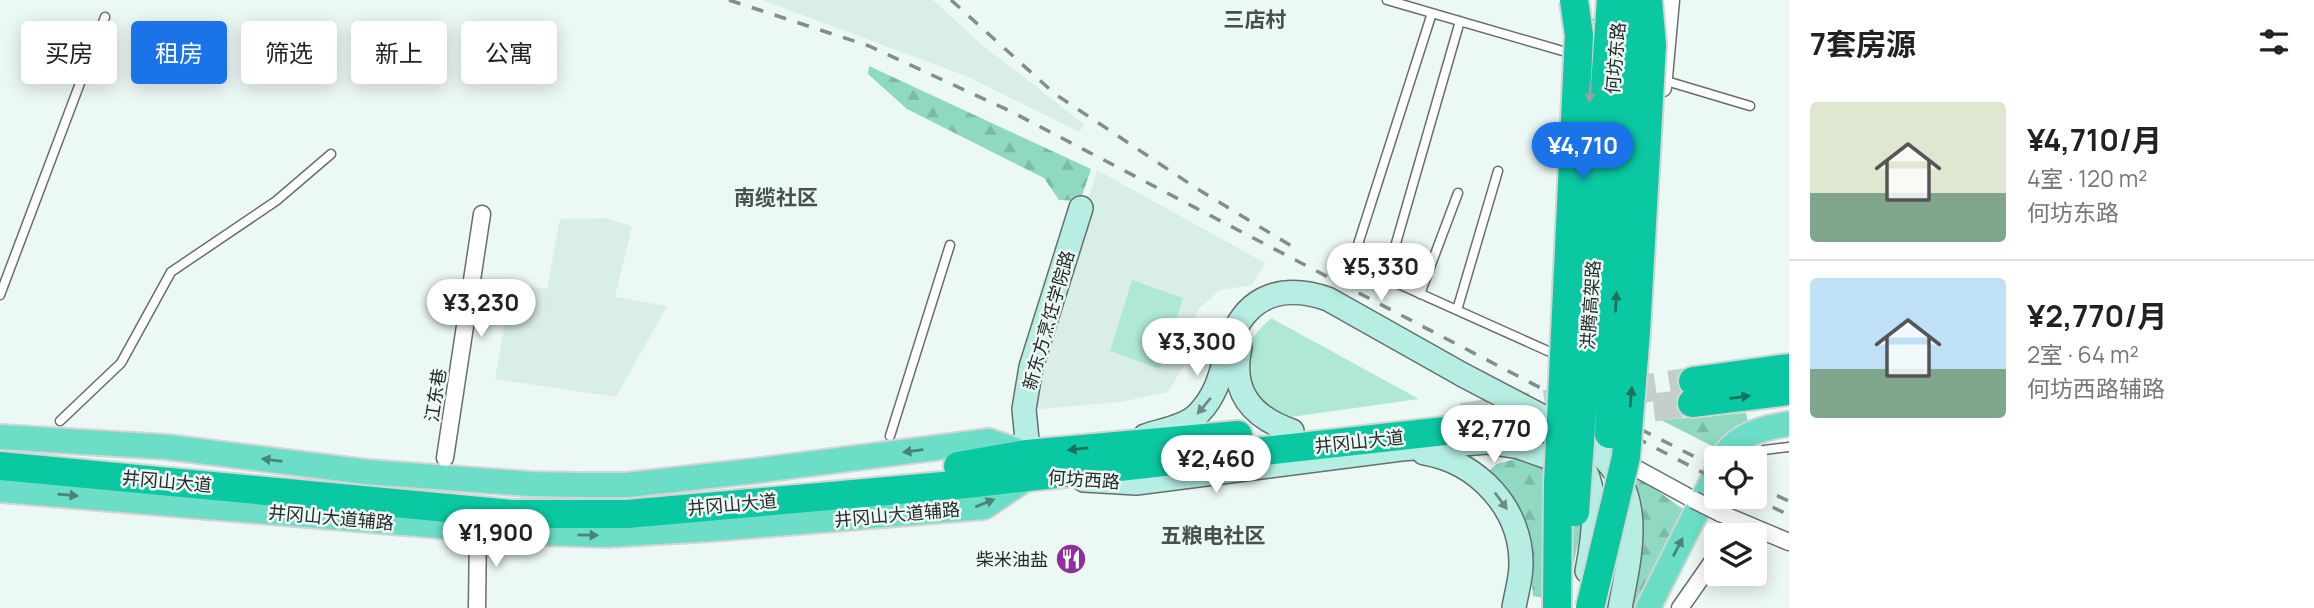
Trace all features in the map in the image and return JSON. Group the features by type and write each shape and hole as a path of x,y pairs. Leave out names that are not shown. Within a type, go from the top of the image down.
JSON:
{"highway":[{"path":"1557,608 1558,484 1580,34 1574,0"},
{"name":"洪腾高架路","path":"1557,608 1575,512 1611,0"},
{"name":"洪腾高架路","path":"1581,608 1609,435 1632,0"},
{"path":"1648,0 1652,46"},
{"path":"1590,608 1626,457 1656,0"},
{"path":"1789,368 1692,392 1789,391"},
{"name":"井冈山大道","path":"0,455 526,500 635,499 969,465 1029,465 1463,423 1292,431 1118,445 1029,465 966,484 628,514 511,514 0,466"}],"main road":[{"name":"何坊东路","path":"1582,365 1603,62 1619,0"},
{"path":"1633,333 1642,284 1660,79 1662,0"},
{"name":"新东方烹饪学院路","path":"1029,465 1024,409 1031,367 1081,208"},
{"path":"1292,431 1271,424 1255,410 1240,389 1237,368 1239,349 1247,328 1260,307 1288,297 1319,307 1601,455 1622,484 1631,510 1632,536 1620,608"},
{"name":"何坊西路","path":"1118,445 1181,424 1197,415 1214,394 1238,324 1260,307"},
{"path":"1732,446 1750,433 1789,424"},
{"path":"1562,435 1589,478 1593,506 1591,550 1581,608"},
{"path":"0,437 167,447 367,472 555,485 627,485 989,441 1029,465"},
{"name":"何坊西路","path":"1029,465 1136,484 1401,449 1487,442 1519,447 1548,457 1589,478"},
{"path":"1401,449 1444,456 1469,470 1490,487 1507,509 1519,538 1521,567 1514,608"},
{"name":"井冈山大道辅路","path":"0,490 478,529 606,535 984,507 1029,465"},
{"path":"1598,608 1621,535 1622,484"},
{"path":"1648,608 1704,497"}],"street":[{"name":"何坊东路","path":"1599,0 1603,62"},
{"path":"1660,79 1671,0"},
{"name":"江东巷","path":"445,458 482,214"},
{"path":"1582,365 1622,367 1633,333"},
{"path":"1562,435 1720,513 1789,542"},
{"path":"477,608 478,529"},
{"path":"1680,608 1704,574"}],"lane":[{"path":"1387,0 1419,4 1432,13 1750,106"},
{"path":"1352,263 1432,13"},
{"path":"0,295 105,17"},
{"path":"1385,278 1460,21"},
{"path":"60,421 121,363 171,272 276,201 331,154"},
{"path":"1457,310 1498,171"},
{"path":"1420,293 1458,193"},
{"path":"890,436 950,245"},
{"path":"1343,259 1582,365"},
{"path":"1767,450 1789,447"}],"shaded area":[{"path":"762,0 933,0 981,44 1085,125 1079,132 966,76"},
{"path":"1097,170 1265,263 1252,285 1220,290 1199,308 1191,327 1184,366 1168,392 1120,402 1029,410 1035,378"},
{"path":"605,218 632,226 615,297 667,306 616,397 495,379 512,284 547,289 560,219"}],"green space":[{"path":"869,66 1091,169 1080,201 1059,200 1044,178 907,109 868,74"},
{"path":"1132,280 1183,298 1160,369 1110,351"},
{"path":"1271,318 1419,399 1291,417 1273,414 1249,391 1246,358 1249,344"},
{"path":"1746,413 1749,427 1722,446 1712,446 1661,420"},
{"path":"1515,459 1569,478 1584,517 1565,602 1533,596 1529,547 1484,475 1497,464"},
{"path":"1619,463 1687,512 1641,608 1625,608"}],"tunnel":[{"path":"1462,417 1693,381"},
{"path":"1612,412 1692,403"}],"railway":[{"path":"729,0 869,46 1010,111 1704,473"},
{"path":"951,0 1055,94 1196,188 1293,247"},
{"path":"1640,429 1704,461"},
{"path":"1767,491 1789,501"},
{"path":"1767,505 1789,515"}],"place":[{"name":"柴米油盐","path":"1071,559"}],"district":[{"name":"三店村","path":"1255,19"},
{"name":"南缆社区","path":"776,197"},
{"name":"五粮电社区","path":"1213,535"}]}
